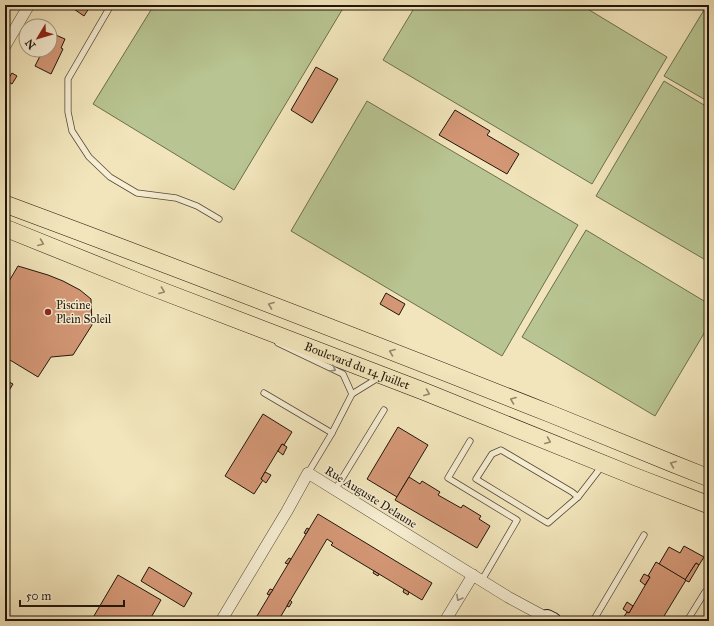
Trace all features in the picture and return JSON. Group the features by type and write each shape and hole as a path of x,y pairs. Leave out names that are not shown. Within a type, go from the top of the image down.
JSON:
{"main road":[{"name":"Boulevard du 14 Juillet","path":"5,204 86,233 709,478"},
{"name":"Boulevard du 14 Juillet","path":"5,228 382,375 709,505"}],"street":[{"path":"5,46 9,30 29,5"},
{"name":"Rue Auguste Delaune","path":"221,621 308,473 508,597 548,620"},
{"path":"445,621 477,577"}],"lane":[{"path":"111,5 68,79 68,112 72,131 89,157 110,177 137,193 176,198 197,206 219,219"},
{"path":"237,319 286,348 320,362 343,374 352,394"},
{"path":"308,473 332,433 352,394 382,375"},
{"path":"264,393 332,433"},
{"path":"335,490 384,410"},
{"path":"470,441 448,478 517,520 477,577"},
{"path":"578,497 501,450 492,454 476,479 548,523 578,497 604,464"},
{"path":"593,621 644,535"},
{"path":"687,621 705,592"}],"green space":[{"path":"154,5 345,5 234,190 93,104"},
{"path":"416,5 581,5 667,57 592,184 383,60"},
{"path":"707,5 709,5 709,102 664,76"},
{"path":"664,81 709,108 709,262 596,196"},
{"path":"367,101 578,225 502,356 291,231"},
{"path":"586,230 709,304 709,325 655,416 522,337"}],"building":[{"path":"68,5 91,5 84,16"},
{"path":"58,36 65,39 61,48 63,49 51,74 35,66 39,58 58,58"},
{"path":"316,67 338,79 312,123 291,110"},
{"path":"12,73 17,76 12,84 7,81"},
{"path":"455,110 490,131 487,135 519,154 507,174 439,135"},
{"name":"Piscine Plein Soleil","path":"18,266 63,281 80,290 91,299 92,325 73,355 51,357 38,377 5,357 5,295 7,291 5,288"},
{"path":"386,293 405,304 399,315 380,304"},
{"path":"5,380 13,384 5,397"},
{"path":"263,414 292,432 284,445 282,444 261,479 263,480 254,494 225,476"},
{"path":"398,427 428,445 397,497 367,479"},
{"path":"282,444 287,447 283,455 278,451"},
{"path":"265,472 271,475 266,483 261,479"},
{"path":"409,477 420,484 422,481 440,492 438,495 461,508 463,505 481,516 479,519 490,526 477,548 395,500"},
{"path":"318,514 432,583 422,600 331,545 333,543 327,539 278,621 254,621"},
{"path":"307,528 309,529 306,534 304,533"},
{"path":"684,546 704,557 699,565 696,563 685,580 659,564 669,547 680,553"},
{"path":"289,558 291,559 288,564 285,563"},
{"path":"656,562 686,580 661,621 621,621 627,612 629,613 650,577 648,576"},
{"path":"696,563 699,565 689,582 685,580"},
{"path":"149,567 192,593 184,607 141,581"},
{"path":"374,571 379,574 378,576 373,573"},
{"path":"644,574 650,577 645,585 640,581"},
{"path":"118,575 161,600 149,621 91,621"},
{"path":"270,589 273,590 269,595 267,594"},
{"path":"404,589 409,592 408,595 403,592"},
{"path":"290,600 292,602 289,607 287,606"},
{"path":"627,602 633,606 629,613 623,609"}],"place":[{"name":"Piscine Plein Soleil","path":"48,312"}]}
